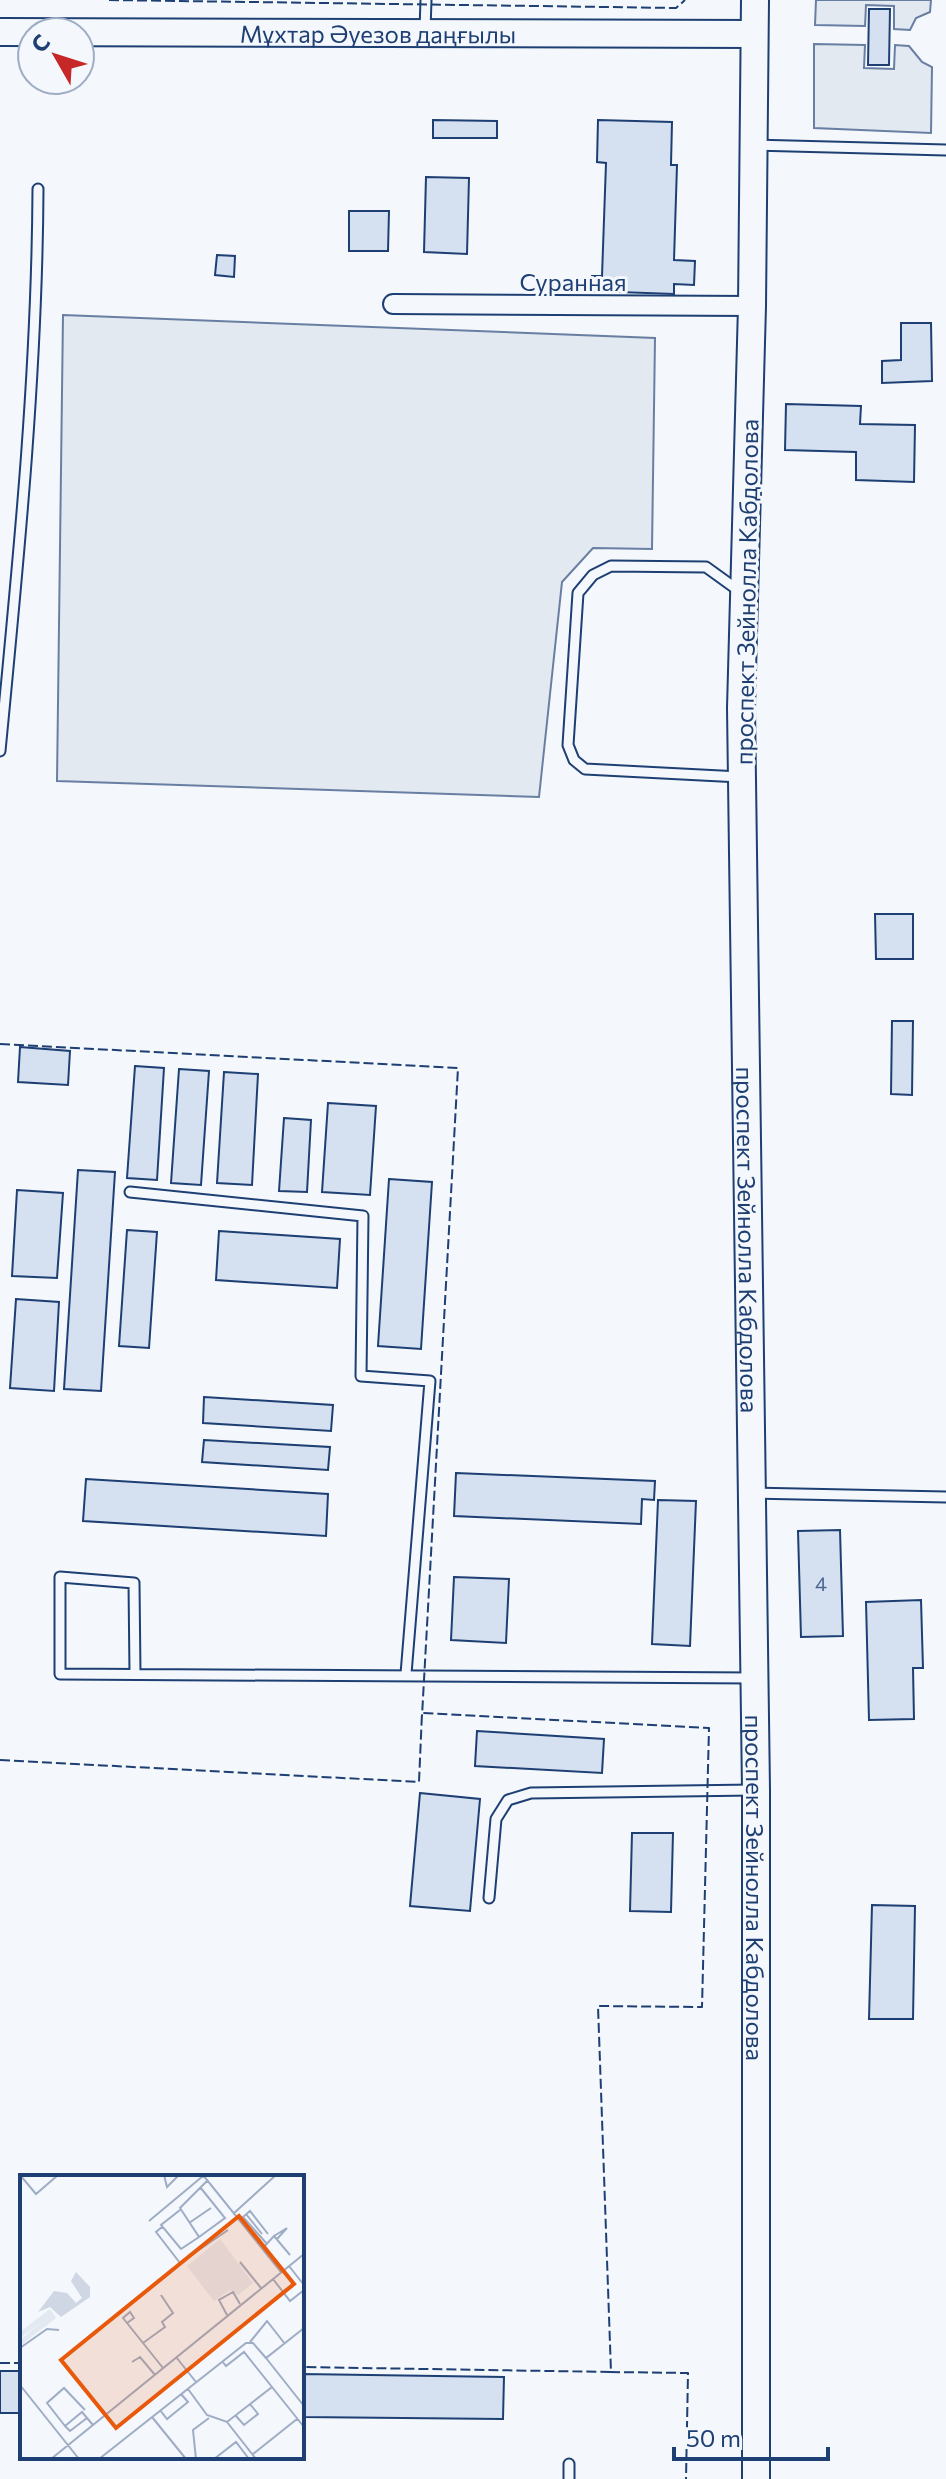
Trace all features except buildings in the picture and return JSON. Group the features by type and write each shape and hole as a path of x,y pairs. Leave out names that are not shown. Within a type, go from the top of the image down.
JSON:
{"main road":[{"name":"проспект Зейнолла Кабдолова","path":"755,0 743,777 756,1790 756,2479"},
{"name":"Мұхтар Әуезов даңғылы","path":"0,32 754,34"}],"street":[{"name":"Суранная","path":"393,304 752,306"}],"lane":[{"path":"425,33 426,0"},
{"path":"753,145 946,150"},
{"path":"0,751 28,453 38,302 38,189"},
{"path":"743,777 585,769 574,760 568,745 578,593 593,575 611,566 706,567 744,595"},
{"path":"130,1192 363,1216 361,1376 430,1381 406,1674"},
{"path":"751,1493 946,1497"},
{"path":"135,1674 134,1583 60,1577 60,1674 753,1678"},
{"path":"489,1898 496,1819 508,1800 531,1793 756,1790"},
{"path":"569,2464 569,2479"}],"shaded area":[{"path":"816,0 931,0 930,12 916,18 910,30 894,29 894,6 866,5 865,26 815,25"},
{"path":"814,44 865,45 864,68 894,69 895,45 909,46 922,62 932,67 931,133 814,128"},
{"path":"63,315 655,338 652,549 593,548 562,582 539,797 57,781"}],"fence":[{"path":"109,0 676,8 685,0"},
{"path":"0,1044 458,1068 422,1716"},
{"path":"0,1760 419,1782 422,1713 709,1728 702,2007 598,2006 611,2372 304,2367"},
{"path":"0,2363 20,2363"},
{"path":"610,2372 688,2373 686,2479"}]}
